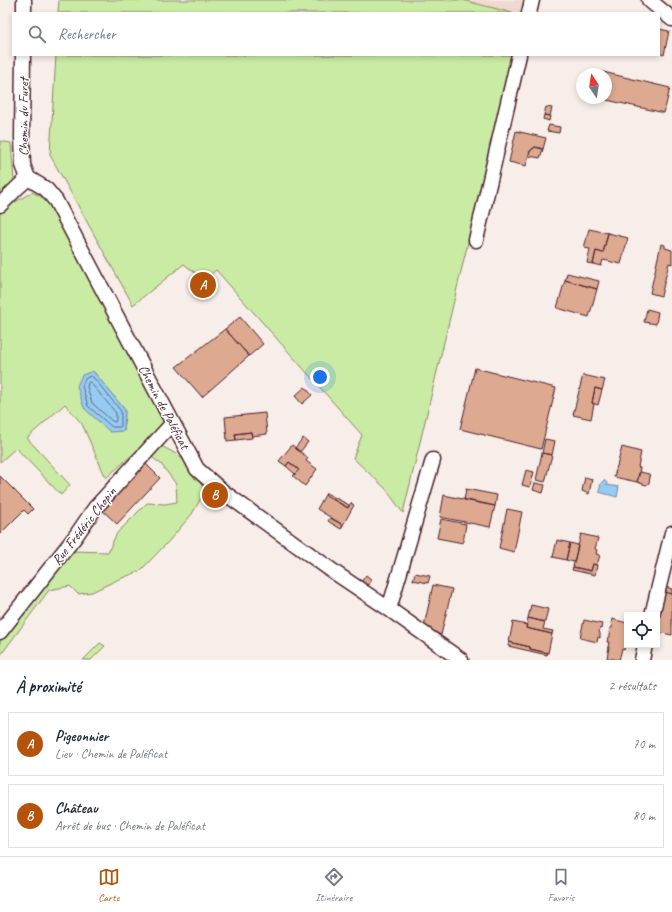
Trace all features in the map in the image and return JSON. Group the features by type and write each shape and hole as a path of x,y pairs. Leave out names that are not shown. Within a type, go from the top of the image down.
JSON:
{"street":[{"path":"24,0 24,12"},
{"path":"529,12 532,0"},
{"path":"649,0 672,20"},
{"name":"Chemin du Furet","path":"23,56 22,165 28,178"},
{"path":"476,240 519,56"},
{"path":"0,205 28,178"},
{"name":"Chemin de Paléficat","path":"28,178 46,190 56,201 197,469 222,490 334,572 461,660"},
{"name":"Rue Frédéric Chopin","path":"0,632 75,537 95,508 172,424"},
{"path":"389,609 433,460"},
{"path":"653,612 672,533"},
{"path":"642,660 644,648"}],"shaded area":[{"path":"462,0 526,0 523,12 509,12"}],"green space":[{"path":"59,0 462,0 509,12 58,12"},
{"path":"56,56 513,56 403,513 385,488 353,458 362,435 216,270 204,280 184,264 133,305 50,155"},
{"path":"0,141 11,143 14,181 0,196"},
{"path":"32,192 46,199 167,424 106,478 82,424 65,404 27,438 70,485 61,495 16,448 0,462 0,213","holes":["93,371 125,410 124,431"]},
{"path":"160,445 176,454 190,465 205,491 192,514 140,571 92,592 78,594 70,586 49,590 0,656 0,642 71,551 108,552 117,533 147,503 165,504 177,502 176,484 161,464 149,455"},
{"path":"100,643 105,646 91,660 83,660"}],"water":[{"path":"93,371 125,410 124,431 110,432 84,408 77,386 82,375"},
{"path":"604,480 607,485 619,487 617,497 599,492 601,483"}],"building":[{"path":"660,29 669,31 664,55 660,53"},
{"path":"612,74 670,88 664,113 612,101"},
{"path":"546,107 552,108 550,116 544,115"},
{"path":"544,115 550,116 549,121 543,119"},
{"path":"549,125 560,127 559,133 547,131"},
{"path":"516,131 546,138 543,149 535,147 530,151 526,166 509,162"},
{"path":"535,147 543,149 540,158 529,156 530,151"},
{"path":"589,229 608,233 603,253 596,251 593,264 587,263 590,249 584,248"},
{"path":"608,233 628,238 621,264 603,260 601,266 593,264 596,251 603,253"},
{"path":"661,244 665,245 665,248 672,250 672,264 669,263 661,296 650,293"},
{"path":"567,273 599,281 597,289 565,280"},
{"path":"204,280 208,286 202,291 198,285"},
{"path":"565,280 597,289 589,317 557,308"},
{"path":"647,309 658,312 656,324 644,322"},
{"path":"240,317 263,344 249,356 225,329"},
{"path":"225,329 249,356 202,397 176,367"},
{"path":"475,368 556,388 541,449 460,429"},
{"path":"583,375 605,380 602,390 595,388 591,419 573,415"},
{"path":"305,387 312,395 302,404 295,396"},
{"path":"595,388 602,390 598,405 592,403"},
{"path":"265,413 267,434 252,436 251,432 235,434 236,440 227,441 225,417"},
{"path":"251,432 252,438 236,440 235,434"},
{"path":"303,438 308,442 300,452 295,448"},
{"path":"545,439 555,441 552,455 542,453"},
{"path":"292,445 308,458 306,461 317,469 305,486 293,476 299,470 289,462 286,466 279,461"},
{"path":"622,447 641,452 637,482 614,477"},
{"path":"542,453 552,455 545,482 536,480"},
{"path":"144,462 160,478 117,524 100,508"},
{"path":"289,462 299,470 295,474 286,466"},
{"path":"526,470 534,472 530,487 522,485"},
{"path":"640,472 649,474 649,483 646,485 637,482"},
{"path":"0,476 33,509 28,514 24,510 0,534"},
{"path":"585,477 592,479 589,494 582,491"},
{"path":"535,483 545,485 543,493 533,490"},
{"path":"466,489 497,495 495,506 464,500"},
{"path":"326,493 349,505 348,508 325,495"},
{"path":"325,495 348,508 351,503 354,505 343,525 317,509"},
{"path":"444,495 495,506 490,527 440,517"},
{"path":"507,509 522,512 514,552 499,548"},
{"path":"330,518 343,525 341,529 328,521"},
{"path":"441,519 466,524 463,543 437,538"},
{"path":"581,534 598,538 595,549 597,550 596,554 600,555 597,565 593,564 591,571 573,567"},
{"path":"557,540 570,543 566,560 553,557"},
{"path":"570,543 578,545 574,562 566,560"},
{"path":"593,564 597,565 595,575 572,570 573,567 591,571"},
{"path":"415,573 430,576 428,583 413,580"},
{"path":"366,575 372,580 367,586 361,582"},
{"path":"433,585 452,589 441,635 424,626"},
{"path":"666,587 672,589 672,594 665,592"},
{"path":"665,592 672,594 672,635 660,633 660,614"},
{"path":"531,605 548,609 545,622 528,618"},
{"path":"528,618 545,622 543,629 553,631 552,634 526,628"},
{"path":"612,619 624,622 624,648 624,650 622,649 619,660 607,658 609,642 607,642 608,637 610,637 610,628 612,628"},
{"path":"584,620 602,624 599,632 600,638 598,637 597,642 580,638"},
{"path":"513,622 527,625 526,628 552,634 548,653 509,642"},
{"path":"509,642 548,653 547,655 508,646"}],"place":[{"name":"Pigeonnier","path":"203,285"},
{"name":"Château","path":"215,495"}]}
